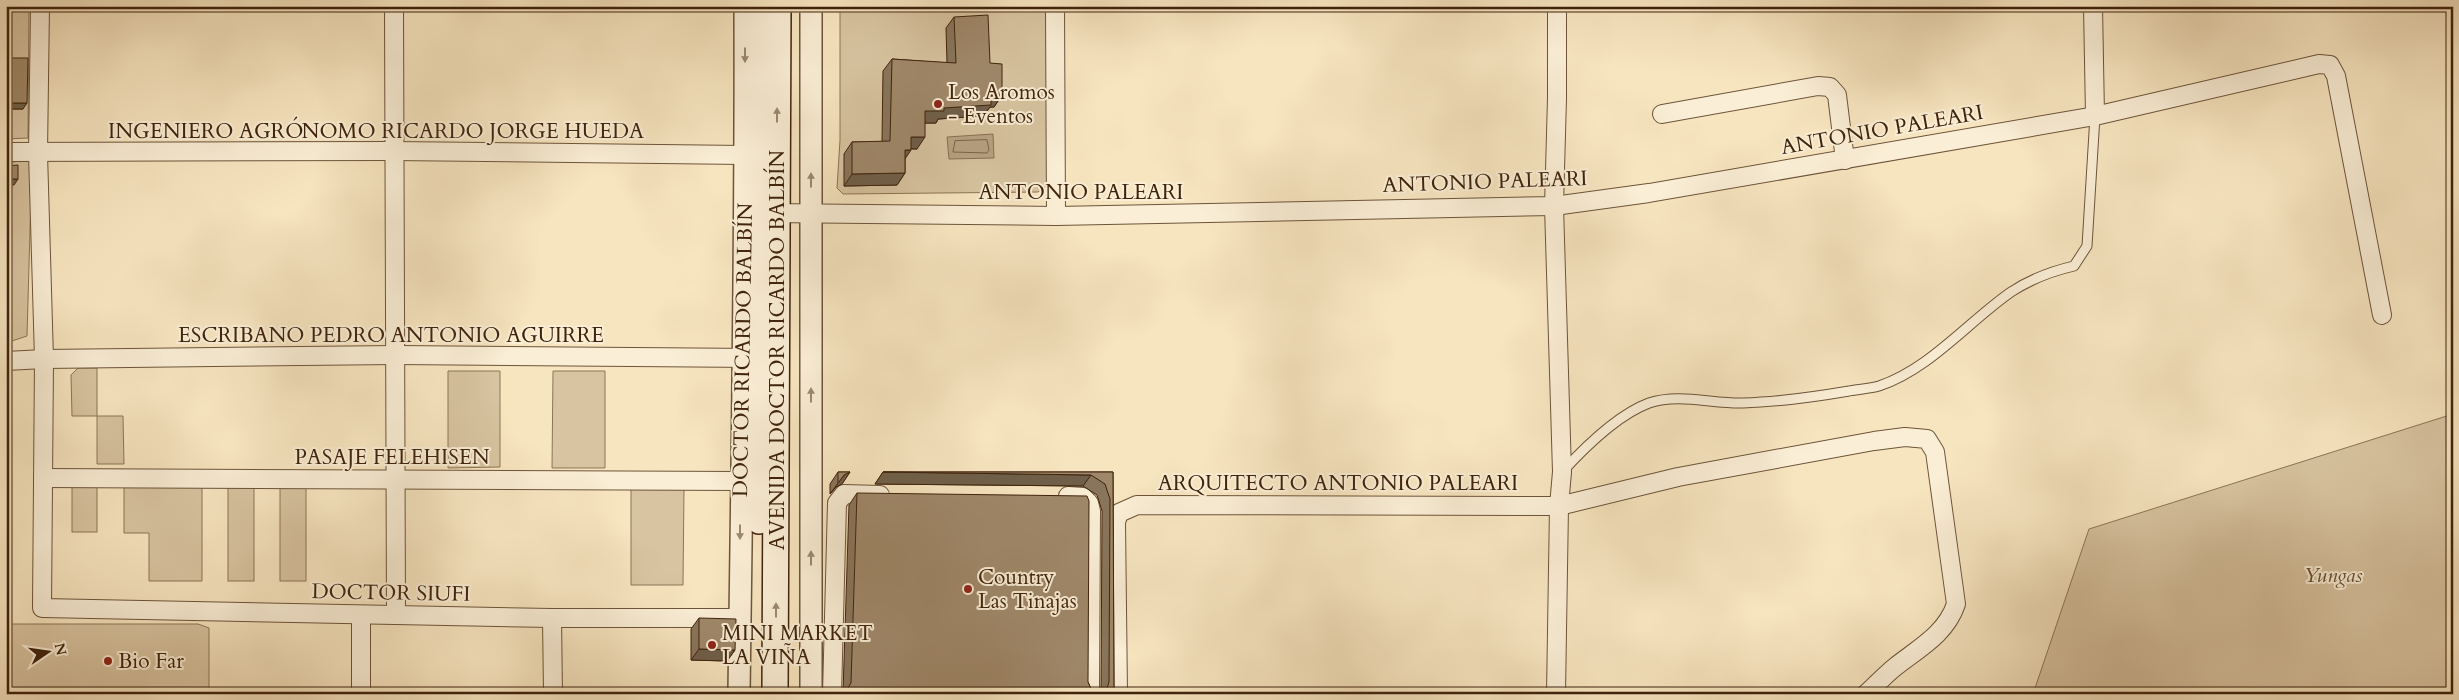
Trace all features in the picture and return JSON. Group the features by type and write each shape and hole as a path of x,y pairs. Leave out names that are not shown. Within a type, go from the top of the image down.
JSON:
{"main road":[{"name":"AVENIDA DOCTOR RICARDO BALBÍN","path":"760,6 768,213"},
{"name":"AVENIDA DOCTOR RICARDO BALBÍN","path":"758,694 760,358 778,6"},
{"name":"AVENIDA DOCTOR RICARDO BALBÍN","path":"760,358 775,694"}],"street":[{"path":"40,6 38,153 44,358 43,478"},
{"path":"394,6 396,614"},
{"name":"DOCTOR RICARDO BALBÍN","path":"739,694 740,481 760,358 745,155 745,6"},
{"path":"811,6 811,694"},
{"path":"1055,6 1056,216"},
{"path":"1556,694 1559,506 1562,472 1554,206 1557,6"},
{"path":"2093,6 2095,116"},
{"name":"ANTONIO PALEARI","path":"768,213 1056,216 1554,206 1649,193 2095,116 2319,64 2330,66 2336,76 2382,315"},
{"path":"1662,114 1818,86 1830,87 1837,95 1845,160"},
{"name":"INGENIERO AGRÓNOMO RICARDO JORGE HUEDA","path":"6,152 393,151 745,155"},
{"name":"ESCRIBANO PEDRO ANTONIO AGUIRRE","path":"6,361 44,358 396,356 760,358"},
{"name":"ARQUITECTO ANTONIO PALEARI","path":"1118,694 1115,537 1119,513 1137,505 1559,506 1678,477 1874,441 1904,437 1927,439 1936,452 1956,604 1952,618 1937,635 1893,668 1866,694"},
{"name":"PASAJE FELEHISEN","path":"43,478 740,481"},
{"name":"DOCTOR SIUFI","path":"43,478 42,608 552,618 740,618"},
{"path":"832,694 837,504 844,494 894,495"},
{"path":"1053,496 1082,497 1089,503 1091,511 1090,694"},
{"path":"361,615 361,694"},
{"path":"811,617 834,618"},
{"path":"552,618 553,694"}],"lane":[{"path":"1562,472 1592,441 1639,408 1651,403 1670,399 1742,403 1832,394 1879,386 1915,367 1950,344 2012,292 2047,272 2074,266 2087,246 2095,116"}],"green space":[{"path":"6,6 29,6 28,138 6,139"},
{"path":"840,6 1048,6 1048,179 1045,187 1038,192 843,194 837,188 840,140"},
{"path":"32,160 27,336 6,343 6,163"},
{"path":"78,368 97,368 97,416 72,416 71,375"},
{"path":"448,371 500,371 500,467 448,468"},
{"path":"553,371 605,371 605,468 552,468"},
{"name":"Yungas","path":"2453,414 2453,694 2033,694 2089,529"},
{"path":"97,416 123,416 124,464 97,464"},
{"path":"72,484 97,484 97,532 72,532"},
{"path":"124,484 202,484 202,581 149,581 149,533 124,533"},
{"path":"228,484 254,484 254,581 228,581"},
{"path":"280,484 306,484 306,581 280,581"},
{"path":"631,488 684,488 683,585 631,585"},
{"name":"Bio Far","path":"6,624 198,624 209,628 209,694 6,694"}],"water":[{"path":"993,134 994,158 949,159 947,137"}],"building":[{"name":"Los Aromos - Eventos","path":"988,15 990,63 1002,64 1002,95 991,95 991,105 944,108 944,111 925,111 925,137 911,137 911,150 905,150 905,173 852,174 852,142 890,141 892,59 956,63 954,17"},
{"path":"11,58 28,58 27,103 10,103"},
{"path":"18,165 18,179 6,179 6,166"},
{"path":"838,472 850,472 844,475 838,483"},
{"name":"Country Las Tinajas","path":"883,472 1113,472 1114,694 839,694 846,691 851,683 857,493 1087,496 1089,501 1088,682 1092,691 1099,693 1107,688 1109,682 1110,499 1105,484 1091,475"},
{"path":"699,618 736,619 735,650 699,649"}],"place":[{"name":"Los Aromos - Eventos","path":"938,104"},
{"name":"Country Las Tinajas","path":"968,589"},
{"name":"MINI MARKET LA VIÑA","path":"712,645"},
{"name":"Bio Far","path":"108,661"}]}
